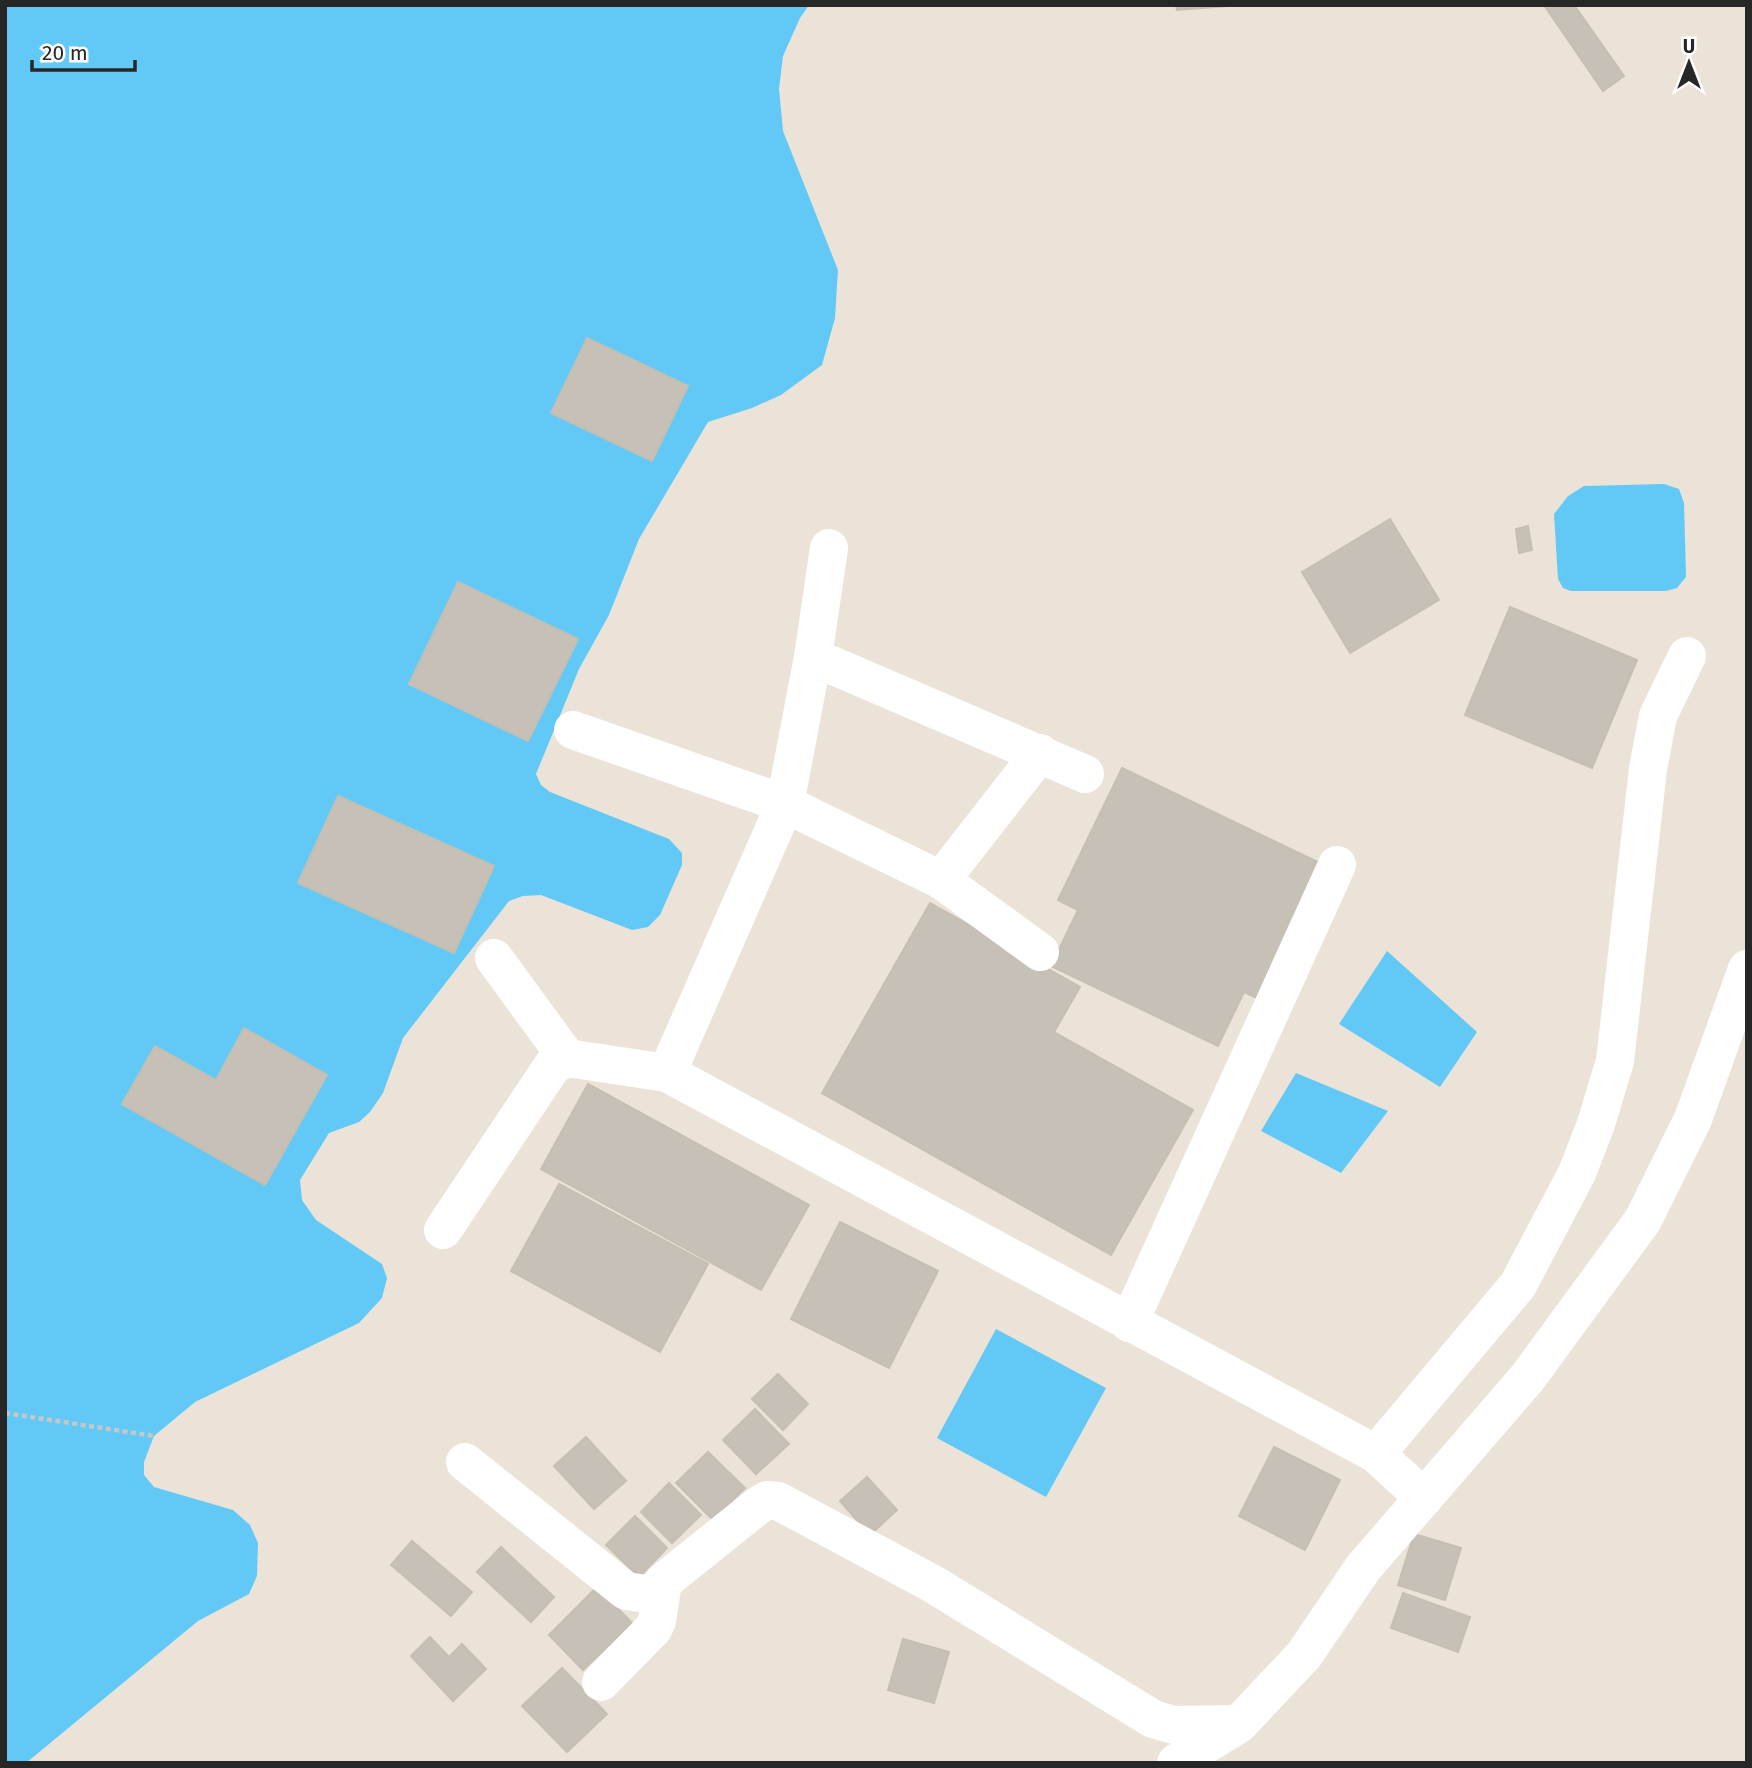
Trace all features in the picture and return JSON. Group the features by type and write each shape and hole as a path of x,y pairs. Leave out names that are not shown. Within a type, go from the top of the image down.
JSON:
{"lane":[{"path":"667,1073 785,804 813,657 829,548"},
{"path":"1376,1454 1518,1285 1577,1173 1596,1124 1615,1061 1648,769 1658,716 1687,656"},
{"path":"813,657 1040,753 1085,775"},
{"path":"573,730 785,804 941,880 1040,952"},
{"path":"941,880 1040,753"},
{"path":"1129,1323 1337,865"},
{"path":"494,958 567,1058"},
{"path":"1176,1763 1238,1724 1304,1655 1363,1568 1528,1377 1643,1220 1693,1119 1747,969"},
{"path":"443,1230 553,1065 567,1058 667,1073 1376,1454 1424,1498"},
{"path":"465,1462 626,1591 660,1596"},
{"path":"601,1682 653,1629 657,1621 663,1582 767,1500 778,1501 933,1584 1153,1719 1174,1725 1238,1724"}],"path":[{"path":"5,1413 154,1436"}],"water":[{"path":"5,5 809,5 800,18 783,56 779,89 783,131 838,270 835,318 822,365 781,395 752,408 708,422 639,539 609,615 579,669 536,774 541,785 550,792 669,839 682,853 682,865 660,915 648,927 632,930 541,895 523,896 509,901 403,1038 383,1093 370,1112 359,1122 329,1133 300,1180 302,1200 316,1220 382,1264 387,1278 382,1298 359,1323 195,1402 154,1436 144,1462 144,1475 154,1487 233,1510 250,1525 258,1543 257,1576 249,1594 198,1621 26,1763 5,1763"},
{"path":"1664,484 1679,489 1684,503 1686,577 1677,588 1666,591 1571,591 1563,588 1558,579 1554,514 1568,496 1584,486"},
{"path":"1387,951 1477,1032 1440,1087 1339,1024"},
{"path":"1296,1073 1388,1111 1341,1173 1261,1131"},
{"path":"996,1329 1106,1388 1046,1497 937,1438"}],"building":[{"path":"1176,5 1242,5 1177,10"},
{"path":"1544,5 1574,5 1624,76 1603,91"},
{"path":"587,338 688,386 652,461 551,413"},
{"path":"1390,519 1439,600 1350,653 1302,572"},
{"path":"1528,526 1532,550 1519,553 1516,529"},
{"path":"458,582 578,639 528,741 409,684"},
{"path":"1510,607 1637,660 1592,768 1465,715"},
{"path":"1122,768 1326,866 1261,1000 1244,992 1218,1046 1051,966 1078,910 1058,900"},
{"path":"338,796 494,866 454,953 298,883"},
{"path":"930,903 1080,987 1054,1032 1193,1110 1111,1255 822,1093"},
{"path":"244,1028 327,1075 265,1185 122,1104 155,1046 216,1080"},
{"path":"588,1084 809,1205 761,1290 541,1169"},
{"path":"559,1184 708,1264 660,1352 511,1271"},
{"path":"840,1222 938,1271 889,1368 791,1319"},
{"path":"778,1374 808,1404 783,1430 752,1399"},
{"path":"755,1409 789,1444 756,1474 723,1440"},
{"path":"586,1437 626,1481 594,1509 554,1466"},
{"path":"1274,1447 1340,1480 1305,1550 1239,1516"},
{"path":"708,1452 745,1488 713,1520 676,1483"},
{"path":"867,1477 897,1510 870,1535 840,1501"},
{"path":"669,1483 701,1515 672,1543 641,1512"},
{"path":"635,1516 667,1548 639,1577 606,1545"},
{"path":"1414,1534 1461,1548 1445,1600 1398,1585"},
{"path":"412,1541 472,1592 451,1616 391,1565"},
{"path":"501,1547 554,1597 531,1622 477,1572"},
{"path":"597,1587 632,1623 583,1670 549,1635"},
{"path":"1403,1593 1470,1617 1458,1652 1391,1628"},
{"path":"430,1637 449,1657 462,1644 486,1669 453,1701 411,1656"},
{"path":"903,1639 949,1652 934,1703 888,1690"},
{"path":"562,1668 607,1714 567,1752 522,1706"}]}
